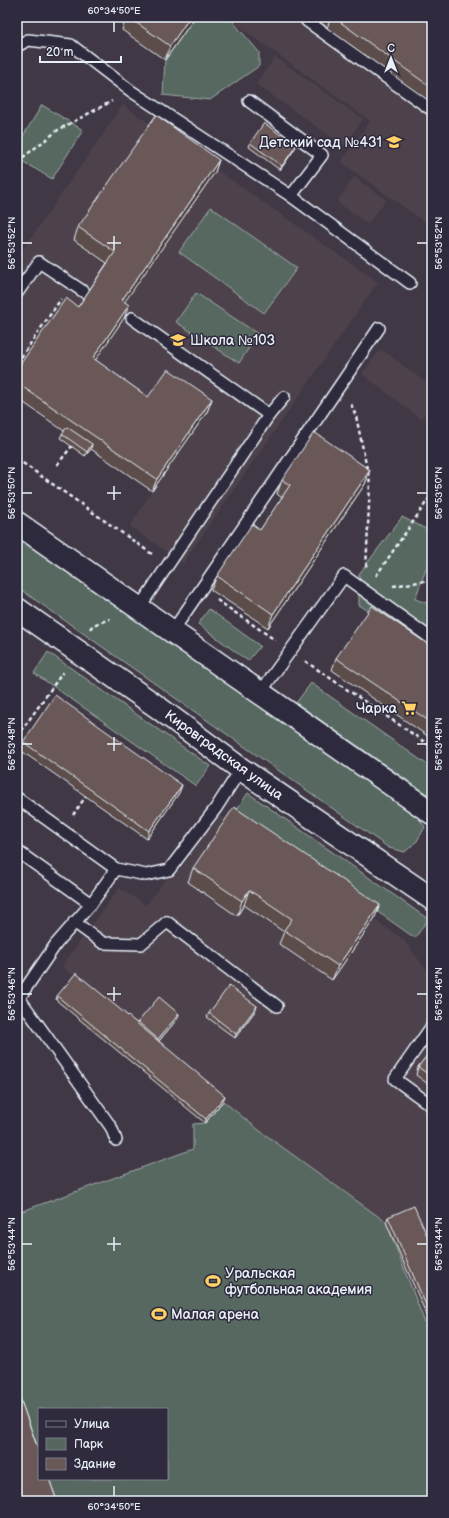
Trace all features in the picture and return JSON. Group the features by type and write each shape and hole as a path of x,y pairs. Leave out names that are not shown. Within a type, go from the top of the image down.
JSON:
{"main road":[{"path":"17,523 432,813"},
{"name":"Кировградская улица","path":"17,609 78,651 241,769 432,899"}],"lane":[{"path":"310,17 307,21 432,110"},
{"path":"17,46 28,40 71,45 131,90 291,196 410,283"},
{"path":"249,101 322,154 291,196"},
{"path":"17,293 39,262 84,292"},
{"path":"132,318 269,415"},
{"path":"172,632 379,328"},
{"path":"139,608 269,415 284,397"},
{"path":"260,693 344,576 432,639"},
{"path":"17,798 116,869 146,875 169,870 216,808 241,769"},
{"path":"17,851 91,904"},
{"path":"116,869 91,904 74,922 19,998 111,1127 116,1140"},
{"path":"74,922 103,943 141,944 166,922 278,1006"},
{"path":"432,1026 395,1079 432,1106"}],"path":[{"path":"17,162 58,130 131,90"},
{"path":"17,363 71,284"},
{"path":"341,384 356,416 370,483 365,591"},
{"path":"57,465 72,446"},
{"path":"17,459 168,566"},
{"path":"365,591 432,494"},
{"path":"365,591 432,580"},
{"path":"201,589 432,747"},
{"path":"17,737 78,651 93,625 139,608"}],"shaded area":[{"name":"Детский сад №431","path":"236,17 432,17 432,227 341,162 370,121 233,22"},
{"path":"275,57 363,119 344,146 256,84"},
{"name":"Школа №103","path":"123,105 378,282 183,563 130,526 152,491 17,398 17,258"},
{"path":"354,177 386,200 368,224 337,202"},
{"path":"381,349 432,387 432,405 421,419 362,374"},
{"path":"219,815 403,939 432,977 432,1341 386,1222 260,1131 62,966 119,888 146,905 171,872 176,875"}],"green space":[{"path":"195,17 236,17 233,22 259,52 259,66 210,100 163,95 165,60"},
{"path":"42,105 83,130 52,179 17,158 17,146"},
{"path":"211,207 297,268 264,313 179,252"},
{"path":"196,293 258,334 239,363 176,322"},
{"path":"402,517 432,532 432,553 415,599 432,605 432,637 419,642 359,605 359,574"},
{"path":"17,534 415,813 425,827 417,841 405,852 389,848 17,587"},
{"path":"209,609 260,646 248,661 198,624"},
{"path":"48,652 210,766 196,786 34,673"},
{"path":"311,683 432,768 432,787 427,794 296,703"},
{"path":"248,793 428,919 415,938 235,812"},
{"name":"Уральская футбольная академия","path":"223,1101 260,1131 386,1222 432,1341 432,1501 17,1501 17,1213 193,1149 193,1124 205,1123"}],"building":[{"path":"128,17 190,17 170,46"},
{"path":"333,17 432,17 432,88"},
{"path":"156,115 219,160 122,300 129,305 93,358 148,397 168,369 212,399 157,479 17,383 17,369 66,298 78,307 115,252 78,227"},
{"path":"264,123 296,146 282,166 250,143"},
{"path":"67,427 92,444 87,452 62,434"},
{"path":"314,432 370,470 273,614 217,576 252,524 260,530 290,485 282,480"},
{"path":"372,606 432,647 432,723 336,658"},
{"path":"17,657 23,662 17,671"},
{"path":"55,695 182,785 149,831 23,742"},
{"path":"234,807 380,905 338,966 284,930 292,919 249,890 242,901 193,868"},
{"path":"76,973 225,1096 206,1119 57,996"},
{"path":"229,986 257,1006 236,1034 209,1013"},
{"path":"159,997 179,1014 158,1039 138,1022"},
{"path":"432,1049 432,1077 418,1067"},
{"path":"414,1206 432,1247 432,1319 388,1217"},
{"path":"17,1390 38,1449 38,1480 49,1480 57,1501 23,1501 17,1485"}],"place":[{"name":"Детский сад №431","path":"394,142"},
{"name":"Школа №103","path":"178,340"},
{"name":"Чарка","path":"409,708"},
{"name":"Уральская футбольная академия","path":"213,1281"},
{"name":"Малая арена","path":"159,1314"}]}
